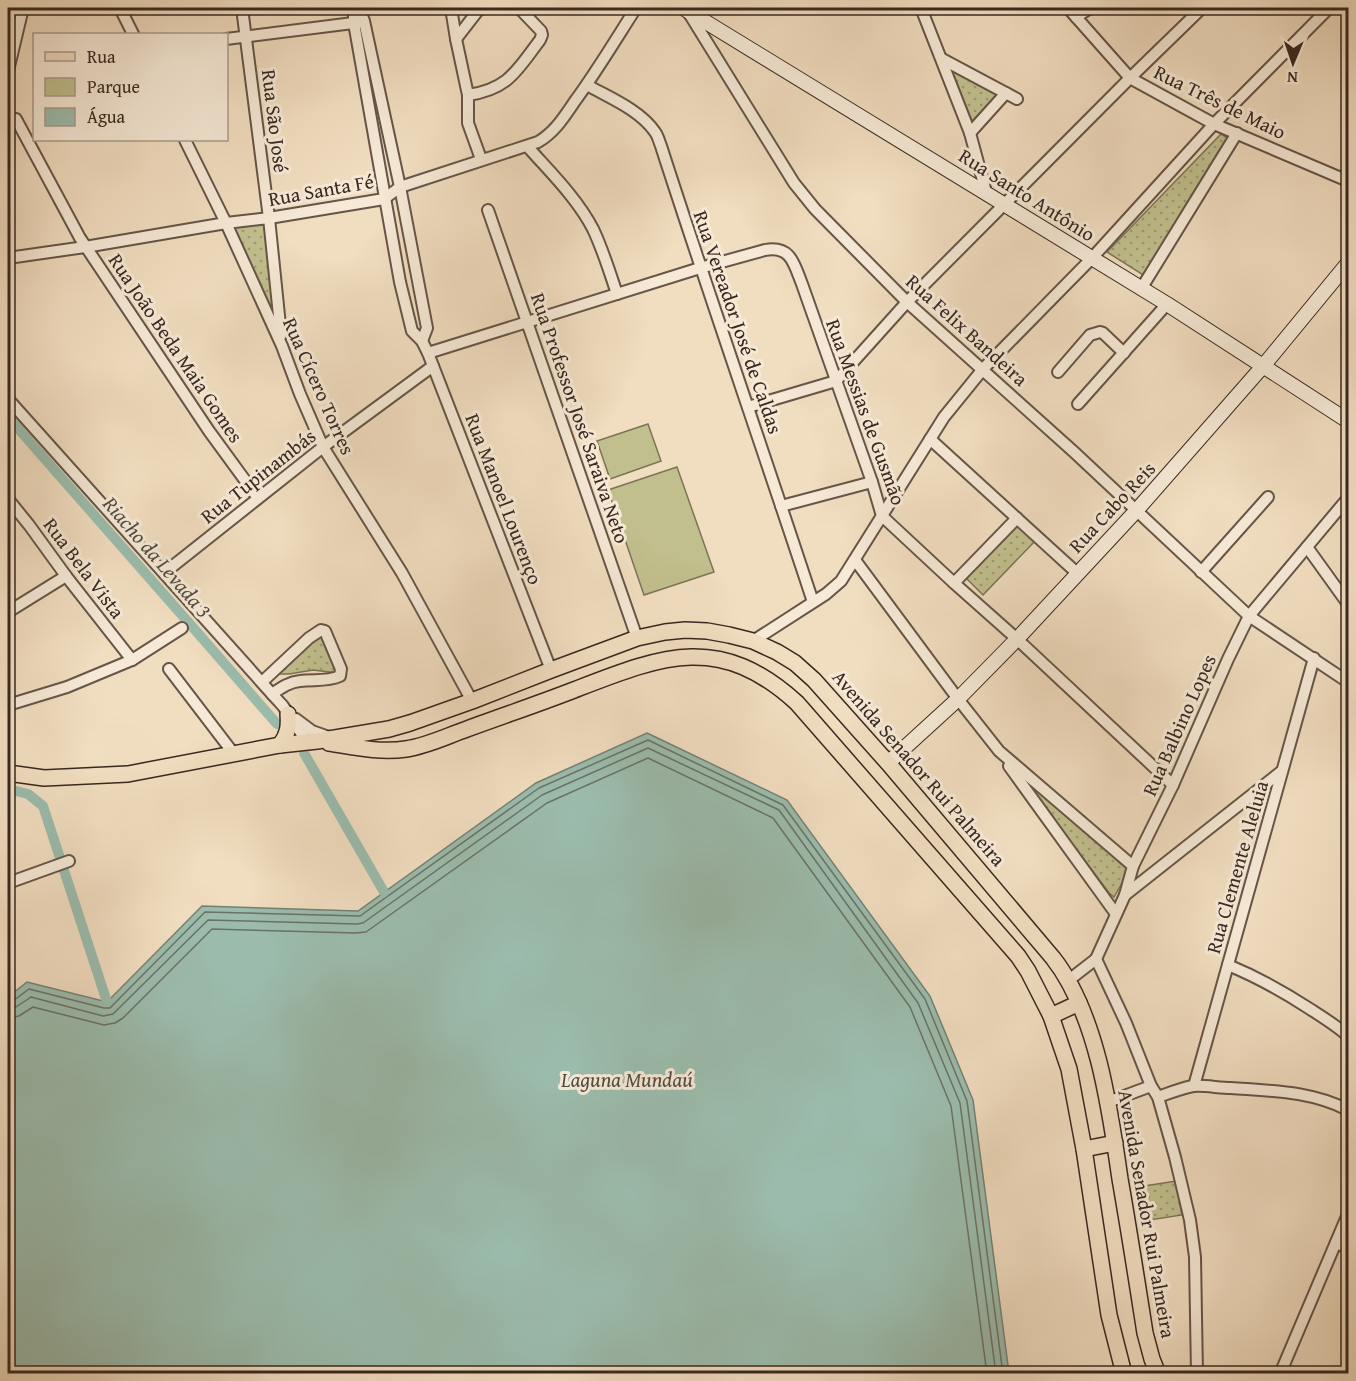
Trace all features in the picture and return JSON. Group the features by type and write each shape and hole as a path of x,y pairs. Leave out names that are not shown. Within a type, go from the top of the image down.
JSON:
{"main road":[{"name":"Avenida Senador Rui Palmeira","path":"8,773 44,778 128,774 280,745 389,729 472,701 637,638 665,632 707,631 753,641 777,652 795,663 814,680 1053,958 1069,980 1093,1042 1108,1102 1145,1333 1158,1374"},
{"path":"593,654 594,667 602,679"},
{"name":"Avenida Senador Rui Palmeira","path":"312,742 380,751 419,747 602,679 665,659 703,657 724,660 747,667 782,689 797,703 1018,956 1028,970 1051,1016 1069,1069 1084,1149 1109,1314 1124,1374"},
{"path":"570,663 577,668 580,674 579,688"},
{"path":"280,745 288,731 286,710"},
{"path":"1051,1016 1079,1004"},
{"path":"1084,1149 1115,1143"}],"street":[{"path":"8,71 23,8"},
{"path":"120,8 132,33"},
{"name":"Rua São José","path":"242,8 282,345"},
{"name":"Rua Manoel Lourenço","path":"354,8 400,187 427,328 422,341"},
{"name":"Rua Manoel Lourenço","path":"359,8 359,22 384,199 412,331 422,341 428,353 550,670"},
{"path":"451,8 468,95 468,123 481,159"},
{"path":"456,39 480,8"},
{"path":"468,95 483,93 505,82 540,40 541,31 519,8"},
{"name":"Rua Santa Fé","path":"8,258 384,199 400,187 538,142 553,132 587,86 636,8"},
{"name":"Rua Santo Antônio","path":"690,8 708,31 986,192 1264,365 1348,421"},
{"path":"921,8 970,134 986,192"},
{"name":"Rua Três de Maio","path":"1068,8 1130,78 1214,124 1348,181"},
{"path":"1076,17 1090,8"},
{"path":"748,407 836,381 907,302 1202,8"},
{"path":"753,641 835,588 855,560 944,417 983,369 1092,258 1214,124 1329,8"},
{"path":"228,39 359,22"},
{"name":"Rua Felix Bandeira","path":"708,31 794,183 814,209 907,302 983,369 1249,616 1348,679"},
{"path":"942,59 1017,99"},
{"name":"Rua Vereador José de Caldas","path":"587,86 635,113 655,132 813,602"},
{"path":"970,134 1006,93"},
{"name":"Rua João Beda Maia Gomes","path":"16,119 86,247 202,421 258,498"},
{"path":"1141,289 1237,133"},
{"name":"Rua Cícero Torres","path":"185,141 282,345 323,447 402,573 472,701"},
{"path":"527,146 571,195 584,214 593,230 617,294"},
{"name":"Rua Professor José Saraiva Neto","path":"488,210 637,638"},
{"name":"Rua Messias de Gusmão","path":"700,268 765,250 782,250 792,261 802,284 882,516 1173,785"},
{"name":"Rua Cabo Reis","path":"888,764 958,699 1136,512 1264,365 1348,263"},
{"path":"428,353 700,268"},
{"path":"1078,404 1167,304"},
{"path":"1058,372 1090,335 1095,333 1103,333 1125,353"},
{"name":"Rua Tupinambás","path":"164,573 323,447 433,366"},
{"path":"8,399 262,682 312,742"},
{"path":"930,439 1077,573"},
{"path":"781,506 872,482"},
{"path":"1201,572 1268,497"},
{"name":"Rua Balbino Lopes","path":"1069,980 1096,959 1125,896 1133,866 1173,785 1249,616 1348,498"},
{"name":"Rua Bela Vista","path":"8,500 132,660"},
{"path":"954,583 1017,519"},
{"path":"1307,547 1348,604"},
{"path":"855,560 999,751 1116,914"},
{"path":"8,612 66,576"},
{"path":"8,705 67,687 132,660 182,628"},
{"path":"262,682 309,638 321,630 325,631 341,669 340,676 329,680 294,682 272,694"},
{"name":"Rua Clemente Aleluia","path":"1194,1086 1314,658"},
{"path":"169,669 234,754"},
{"path":"286,710 312,731 334,738"},
{"path":"999,751 1133,866"},
{"path":"1125,896 1283,771"},
{"path":"8,883 65,863"},
{"path":"1096,959 1126,1023 1151,1086 1158,1097 1175,1157 1190,1220 1195,1257 1197,1374"},
{"path":"1228,965 1284,992 1337,1026 1348,1036"},
{"path":"1108,1102 1151,1086"},
{"path":"1158,1097 1194,1086 1296,1093 1315,1097 1348,1110"},
{"path":"1280,1374 1348,1214"},
{"path":"1336,1243 1348,1248"}],"green space":[{"path":"951,69 999,94 972,121"},
{"path":"1221,134 1231,140 1148,278 1107,252"},
{"path":"266,222 276,324 231,228"},
{"path":"648,424 661,461 610,479 597,441"},
{"path":"677,467 714,572 644,595 608,490"},
{"path":"1012,517 1036,540 983,595 961,573"},
{"path":"321,628 338,673 313,670 271,674"},
{"path":"1024,779 1031,781 1129,871 1114,897 1109,893"},
{"path":"1176,1181 1182,1215 1143,1221 1138,1187"}],"water":[{"name":"Laguna Mundaú","path":"647,733 787,800 930,996 973,1100 1009,1373 8,1373 8,997 27,982 107,1002 202,906 358,911 536,783"}],"waterway":[{"name":"Riacho da Levada 3","path":"8,40 16,8"},
{"name":"Riacho da Levada 3","path":"8,417 277,724"},
{"name":"Riacho da Levada 3","path":"304,753 384,892"},
{"path":"8,789 28,794 43,806 107,1002"}]}
